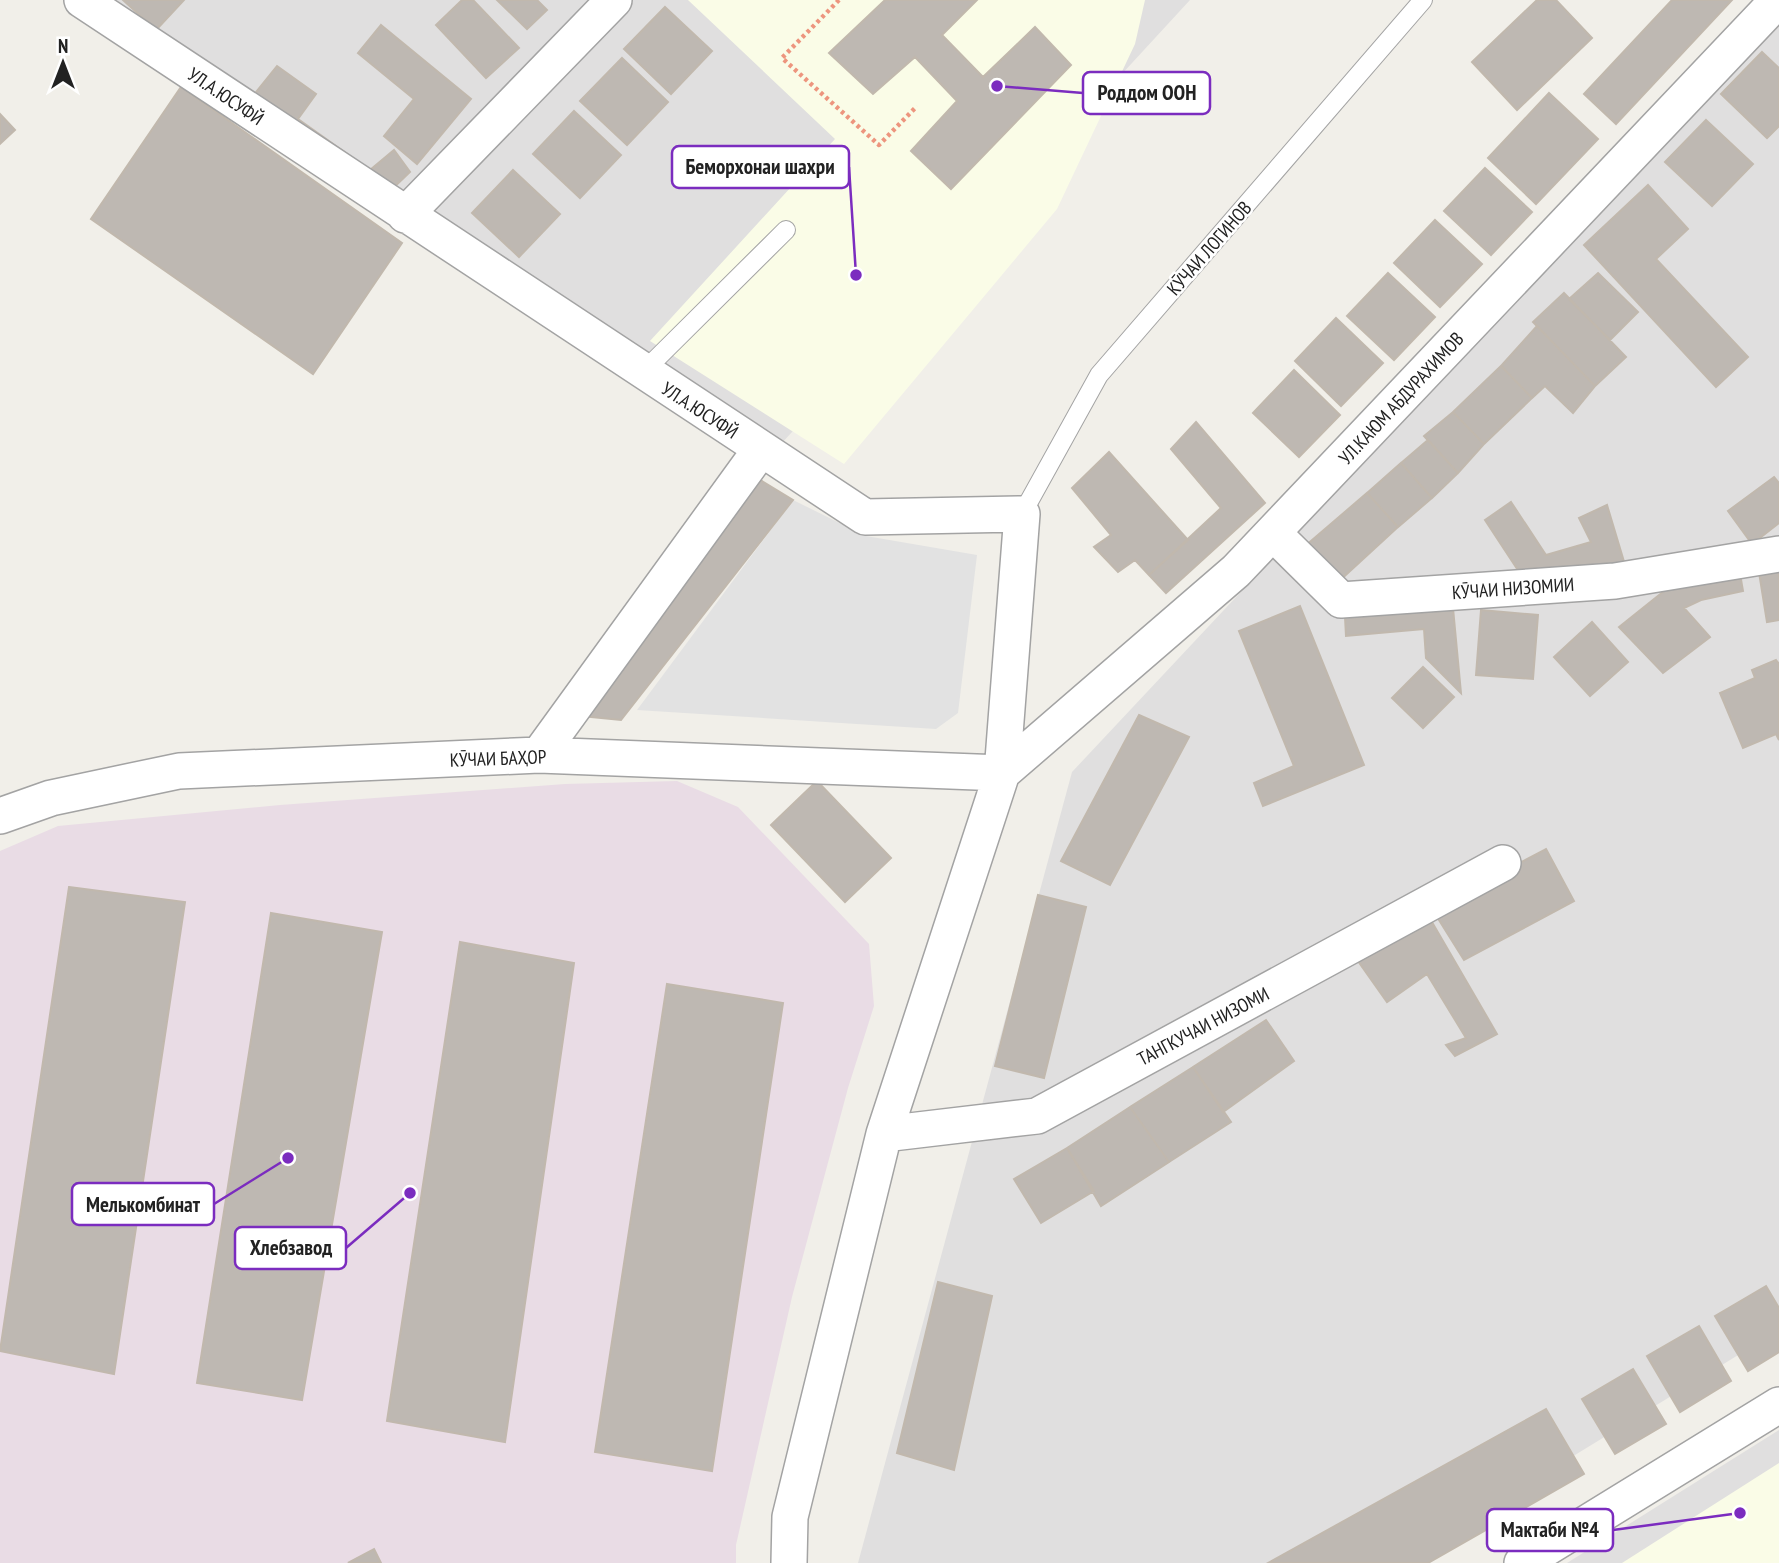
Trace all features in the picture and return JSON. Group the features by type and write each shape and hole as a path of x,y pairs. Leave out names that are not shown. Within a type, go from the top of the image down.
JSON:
{"street":[{"name":"УЛ.А.ЮСУФЙ","path":"82,0 865,517 1022,514"},
{"path":"405,215 614,0"},
{"name":"УЛ.КАЮМ АБДУРАХИМОВ","path":"1002,773 1236,571 1778,0"},
{"path":"539,755 761,449"},
{"path":"789,1563 790,1517 884,1134 1002,773 1022,514"},
{"name":"КӮЧАИ НИЗОМИИ","path":"1273,533 1341,600 1615,581 1779,554"},
{"name":"КӮЧАИ БАҲОР","path":"0,817 51,798 179,771 539,755 1002,773"},
{"name":"ТАНГКУЧАИ НИЗОМИ","path":"884,1134 1037,1116 1503,863"},
{"path":"1522,1563 1779,1405"}],"lane":[{"name":"КӮЧАИ ЛОГИНОВ","path":"1022,514 1099,375 1423,0"},
{"path":"643,372 786,230"}],"path":[{"path":"839,0 782,58 879,145 917,106"}],"shaded area":[{"path":"85,0 1190,0 769,457"},
{"path":"688,0 1145,0 1135,44 1057,209 844,464 650,341 835,139"},
{"path":"1779,18 1779,1330 1399,1563 858,1563 1072,772"},
{"path":"793,500 866,536 977,555 958,713 936,729 637,710"},
{"path":"677,781 738,807 869,944 874,1006 848,1088 792,1297 736,1545 736,1563 0,1563 0,851 58,826 280,805 565,784"},
{"path":"1779,1430 1779,1563 1567,1563"},
{"path":"1779,1463 1779,1563 1622,1563"}],"building":[{"path":"123,0 184,0 156,30"},
{"path":"462,0 473,0 519,48 486,78 436,25"},
{"path":"497,0 537,0 547,10 527,29"},
{"path":"885,0 977,0 942,35 983,77 1035,27 1071,65 951,189 911,151 957,101 915,57 873,94 829,53"},
{"path":"1537,0 1556,0 1592,38 1517,110 1472,62"},
{"path":"1672,0 1732,0 1616,124 1584,94"},
{"path":"665,7 712,51 671,94 624,49"},
{"path":"381,25 471,99 417,164 384,136 414,99 358,53"},
{"path":"1762,52 1779,68 1779,126 1767,138 1721,94"},
{"path":"622,58 668,102 627,145 580,101"},
{"path":"277,66 316,94 298,119 370,170 394,150 410,172 386,195 248,102"},
{"path":"181,87 402,243 313,374 91,219"},
{"path":"1549,93 1598,139 1536,204 1488,158"},
{"path":"574,111 621,155 580,198 533,154"},
{"path":"0,114 15,130 0,144"},
{"path":"1706,120 1753,164 1712,206 1665,162"},
{"path":"1485,168 1532,212 1491,255 1444,211"},
{"path":"513,170 560,214 519,257 472,213"},
{"path":"1648,185 1688,229 1656,259 1748,357 1716,387 1584,245"},
{"path":"1435,220 1482,264 1440,307 1394,263"},
{"path":"1388,273 1435,317 1394,360 1347,316"},
{"path":"1598,273 1638,312 1610,340 1569,299"},
{"path":"1564,293 1626,357 1595,386 1533,322"},
{"path":"1336,318 1383,363 1341,406 1295,361"},
{"path":"1537,326 1595,386 1573,413 1545,386 1532,398 1501,366"},
{"path":"1501,366 1532,398 1484,444 1453,412"},
{"path":"1294,370 1340,415 1299,457 1253,413"},
{"path":"1453,412 1484,444 1458,473 1424,436"},
{"path":"1196,422 1265,503 1166,593 1149,575 1221,508 1171,449"},
{"path":"1428,440 1458,473 1432,498 1401,463"},
{"path":"1109,452 1188,540 1149,575 1135,560 1118,572 1094,547 1111,535 1072,488"},
{"path":"1401,463 1432,498 1398,527 1367,493"},
{"path":"1774,477 1779,483 1779,523 1752,544 1728,511"},
{"path":"757,478 793,500 621,720 580,716"},
{"path":"1367,493 1398,527 1337,583 1305,546"},
{"path":"1511,502 1546,555 1591,542 1579,518 1607,505 1625,565 1527,584 1485,520"},
{"path":"1779,563 1779,620 1767,622 1758,566"},
{"path":"1739,568 1743,591 1701,600 1684,608 1710,637 1663,673 1619,627 1668,588"},
{"path":"1300,606 1364,765 1263,806 1254,783 1294,766 1239,631"},
{"path":"1453,608 1461,693 1426,658 1424,629 1346,636 1345,617"},
{"path":"1481,610 1538,615 1533,679 1476,675"},
{"path":"1592,622 1628,662 1590,696 1554,657"},
{"path":"1776,660 1779,664 1779,740 1776,734 1743,748 1720,693 1755,678 1752,670"},
{"path":"1423,667 1454,697 1423,728 1392,698"},
{"path":"1139,715 1189,737 1110,885 1061,861"},
{"path":"817,781 891,858 845,902 771,825"},
{"path":"1546,849 1574,901 1464,960 1432,909"},
{"path":"69,887 185,902 114,1374 0,1351"},
{"path":"1038,895 1086,907 1044,1078 995,1066"},
{"path":"271,913 382,932 302,1400 197,1383"},
{"path":"1429,917 1497,1034 1455,1056 1446,1045 1466,1038 1427,974 1387,1002 1358,961"},
{"path":"460,942 574,963 505,1442 387,1421"},
{"path":"667,984 783,1003 712,1471 595,1452"},
{"path":"1266,1020 1294,1061 1223,1112 1193,1067"},
{"path":"1193,1067 1231,1122 1169,1162 1130,1107"},
{"path":"1130,1107 1169,1162 1101,1206 1067,1148"},
{"path":"1067,1148 1094,1191 1041,1223 1014,1179"},
{"path":"938,1282 992,1296 954,1470 897,1453"},
{"path":"1766,1286 1779,1308 1779,1352 1748,1371 1715,1316"},
{"path":"1699,1326 1731,1381 1680,1412 1647,1356"},
{"path":"1633,1369 1666,1424 1615,1454 1582,1399"},
{"path":"1546,1409 1584,1474 1428,1563 1268,1563"},
{"path":"374,1549 381,1563 348,1563"}],"place":[{"name":"Роддом ООН","path":"997,86"},
{"name":"Беморхонаи шахри","path":"856,275"},
{"name":"Мелькомбинат","path":"288,1158"},
{"name":"Хлебзавод","path":"410,1193"},
{"name":"Мактаби №4","path":"1740,1513"}]}
